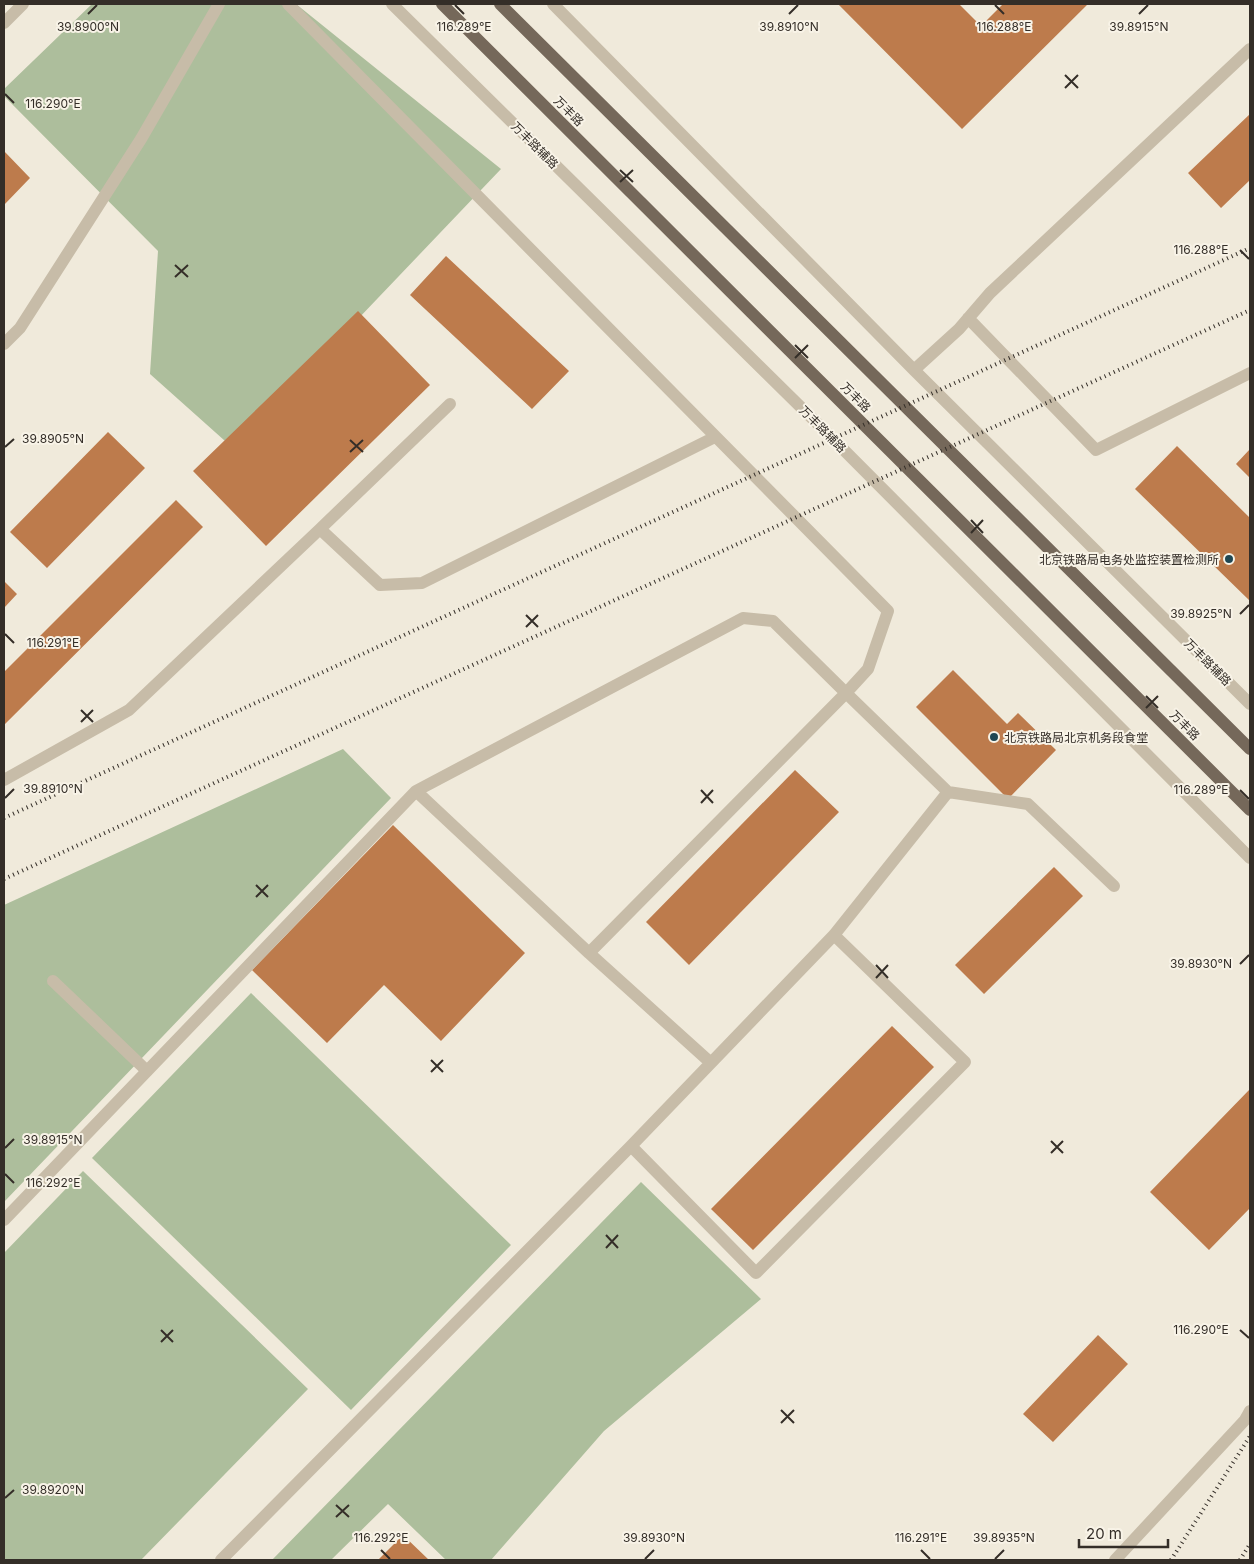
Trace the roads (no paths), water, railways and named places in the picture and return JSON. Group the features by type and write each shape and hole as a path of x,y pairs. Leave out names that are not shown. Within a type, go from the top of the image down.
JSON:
{"main road":[{"name":"万丰路","path":"442,4 1250,810"},
{"path":"500,4 1250,749"}],"street":[{"path":"4,23 23,4"},
{"path":"4,344 20,328 141,138 219,4"},
{"path":"288,4 888,611 868,669 589,953"},
{"name":"万丰路辅路","path":"392,4 824,430 1250,858"},
{"name":"万丰路辅路","path":"553,4 914,370 1250,704"},
{"path":"914,370 958,329 990,293 1250,49"},
{"path":"968,318 1096,450 1250,373"},
{"path":"4,780 129,710 450,404"},
{"path":"320,529 380,585 422,584 716,437"},
{"path":"4,1220 416,791 743,618 773,622 948,792 1028,804 1114,886"},
{"path":"416,791 710,1063"},
{"path":"221,1560 631,1146 834,934 948,792"},
{"path":"631,1146 756,1273 964,1062 834,934"},
{"path":"52,981 146,1070"},
{"path":"1115,1560 1245,1420 1250,1411"}],"railway":[{"path":"4,818 1250,248"},
{"path":"4,879 1250,310"},
{"path":"1171,1560 1250,1436"},
{"path":"1240,1560 1250,1544"}],"place":[{"name":"北京铁路局电务处监控装置检测所","path":"1229,559"},
{"name":"北京铁路局北京机务段食堂","path":"994,737"}]}
